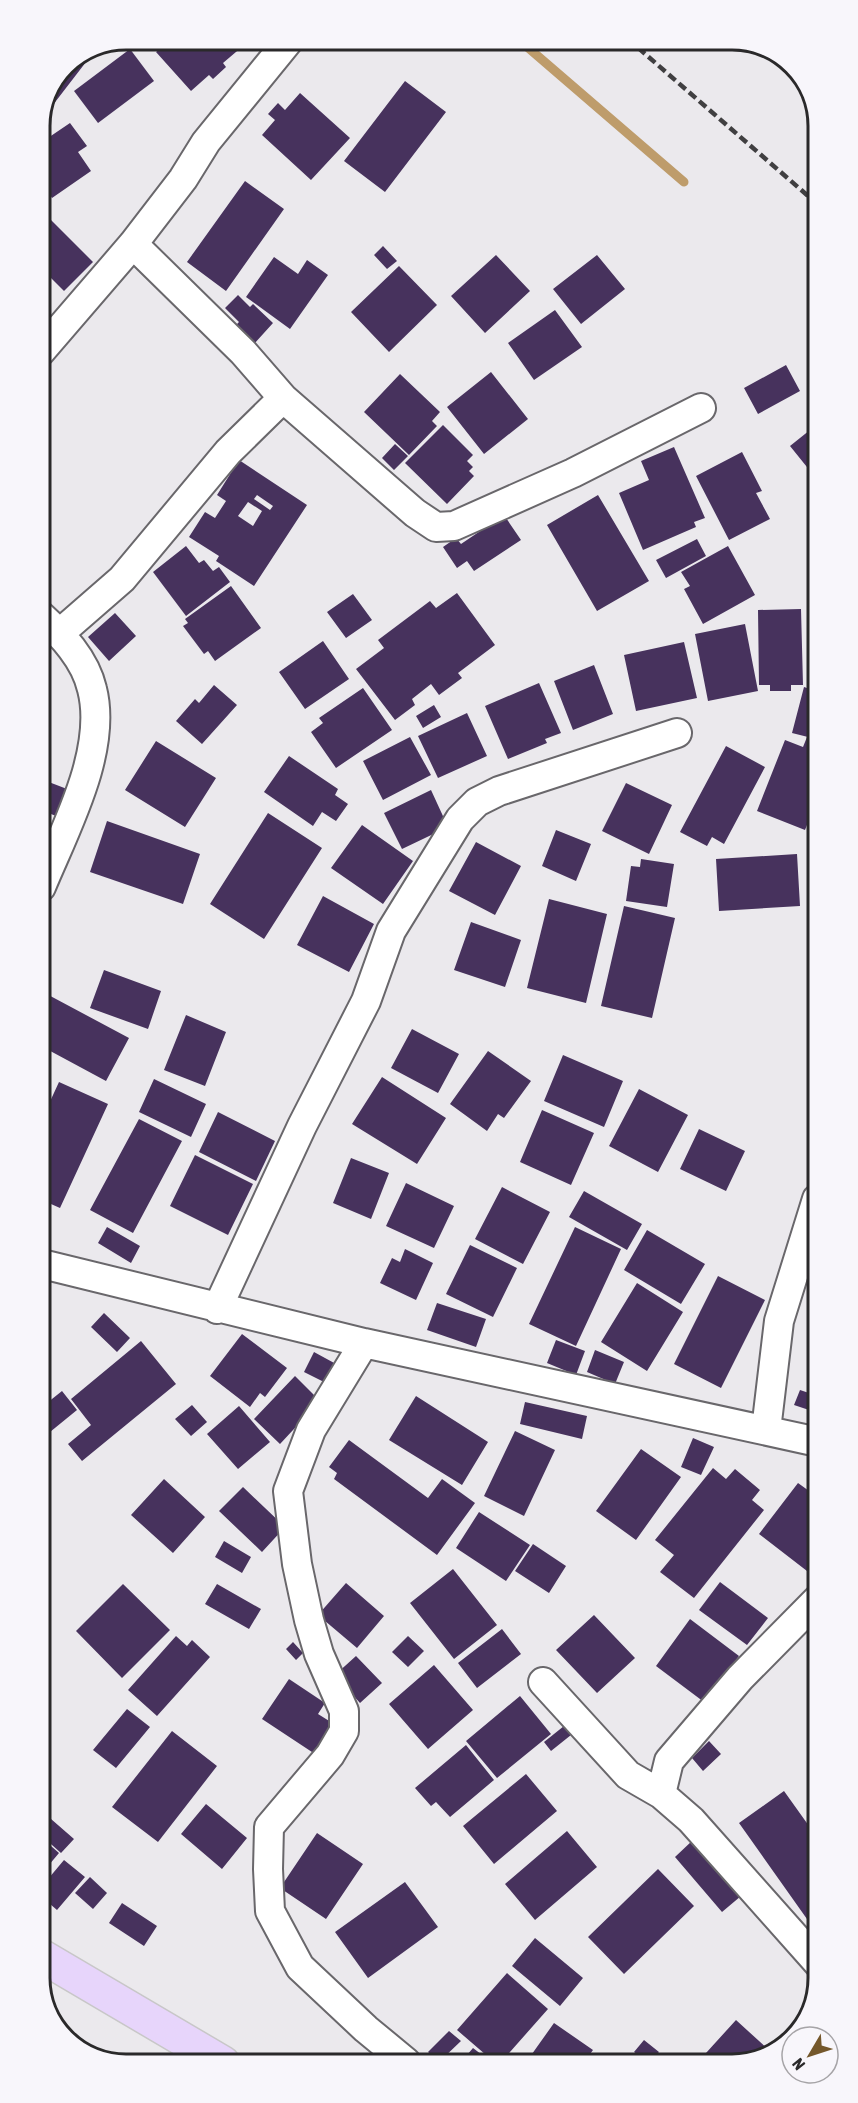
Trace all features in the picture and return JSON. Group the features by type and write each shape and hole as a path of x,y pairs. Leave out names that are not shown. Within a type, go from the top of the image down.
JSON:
{"main road":[{"path":"49,1961 206,2053"}],"street":[{"path":"50,341 133,244 183,179 206,142 282,49"},
{"path":"133,244 243,352 283,398 415,513 436,527 454,526 573,474 701,408"},
{"path":"50,866 82,786 95,725 93,690 83,665 50,624 122,579 228,452 283,398"},
{"path":"217,1309 302,1126 366,1000 392,931 460,819 477,802 499,791 677,733"},
{"path":"766,1430 779,1321 808,1228"},
{"path":"49,1266 217,1309 364,1343 808,1440"},
{"path":"364,1343 311,1430 288,1491 297,1564 309,1620 319,1654 344,1711 344,1731 330,1755 269,1827 268,1869 270,1911 300,1967 396,2053"},
{"path":"661,1794 669,1761 740,1678 808,1609"},
{"path":"543,1682 628,1775 661,1794 691,1820 808,1952"}],"building":[{"path":"130,49 154,81 98,123 74,91"},
{"path":"160,49 239,49 223,63 226,67 213,79 209,75 191,91 156,52"},
{"path":"83,62 86,62 52,106 62,83"},
{"path":"405,81 446,112 385,192 344,161"},
{"path":"300,93 350,138 311,180 262,135 275,120 268,114 278,103 285,110"},
{"path":"70,123 87,146 78,152 91,171 52,198 50,195 50,137"},
{"path":"245,181 284,209 226,291 187,262"},
{"path":"50,219 93,262 64,291 50,277"},
{"path":"383,246 397,261 387,269 374,255"},
{"path":"496,255 530,291 485,333 451,296"},
{"path":"597,255 625,289 581,324 553,289"},
{"path":"274,257 298,274 307,260 328,275 290,329 246,297"},
{"path":"399,266 437,305 389,352 351,312"},
{"path":"238,295 250,307 253,304 273,323 253,345 234,327 239,322 225,308"},
{"path":"555,310 582,347 534,380 508,343"},
{"path":"786,365 800,391 758,414 744,388"},
{"path":"491,372 528,419 484,454 447,407"},
{"path":"400,374 440,412 432,421 437,426 409,455 364,412"},
{"path":"443,425 473,455 467,461 473,467 469,471 474,476 447,504 405,463"},
{"path":"808,432 808,468 790,446"},
{"path":"395,444 408,456 394,470 382,458"},
{"path":"674,447 705,518 694,522 696,527 643,550 619,493 649,480 641,461"},
{"path":"742,452 762,491 756,493 770,519 729,540 696,476"},
{"path":"239,460 307,505 254,586 216,561 219,556 189,537 205,512 215,518 226,501 217,495","holes":["257,495 273,506 270,510 254,499","248,502 262,511 253,526 238,516"]},
{"path":"598,495 649,581 597,611 547,525"},
{"path":"504,515 521,540 474,571 467,561 457,568 443,547 456,538 461,544"},
{"path":"697,539 706,556 666,578 656,560"},
{"path":"186,546 199,563 204,560 213,571 219,567 230,582 186,616 153,572"},
{"path":"728,546 755,595 703,624 684,589 690,586 681,572"},
{"path":"231,586 261,628 215,661 208,651 204,654 183,626 188,623 185,619"},
{"path":"457,593 495,645 458,673 462,678 439,695 431,684 412,699 415,705 395,720 356,669 384,648 378,640 430,601 436,608"},
{"path":"353,594 372,620 346,638 327,612"},
{"path":"801,609 803,685 791,685 791,691 770,691 770,685 759,685 758,610"},
{"path":"115,613 136,636 109,661 88,637"},
{"path":"745,624 758,691 708,701 695,634"},
{"path":"323,641 349,679 305,709 279,672"},
{"path":"684,642 697,698 636,711 624,655"},
{"path":"594,665 613,714 573,730 554,681"},
{"path":"539,683 561,733 545,739 547,743 508,759 485,706"},
{"path":"214,685 237,705 202,744 176,721 195,699 199,703"},
{"path":"804,687 808,688 808,737 792,733"},
{"path":"363,688 392,730 336,768 311,732 323,723 319,718"},
{"path":"434,705 441,717 423,728 416,716"},
{"path":"467,713 487,756 438,778 418,736"},
{"path":"410,737 431,775 383,800 363,761"},
{"path":"808,737 808,822 805,830 757,811 785,740 803,747"},
{"path":"156,741 216,778 185,827 125,790"},
{"path":"726,746 765,767 724,844 712,837 707,846 680,832"},
{"path":"289,756 338,789 335,795 348,804 336,821 322,812 313,826 264,792"},
{"path":"50,782 67,789 56,816 50,813"},
{"path":"626,783 672,805 649,854 602,831"},
{"path":"431,790 448,827 402,849 384,813"},
{"path":"268,813 322,848 264,939 210,904"},
{"path":"107,821 200,854 183,904 90,872"},
{"path":"362,825 413,861 383,904 331,868"},
{"path":"556,830 591,844 576,881 542,866"},
{"path":"476,842 521,866 495,915 449,891"},
{"path":"797,854 800,906 719,911 716,859"},
{"path":"641,859 674,864 667,907 626,901 631,866 640,867"},
{"path":"323,896 374,924 349,972 297,945"},
{"path":"549,899 607,914 586,1003 527,988"},
{"path":"624,906 675,918 652,1018 601,1006"},
{"path":"471,922 521,940 505,987 454,970"},
{"path":"104,970 161,991 148,1029 90,1008"},
{"path":"50,996 129,1038 106,1081 49,1051"},
{"path":"186,1015 226,1032 205,1086 164,1070"},
{"path":"412,1029 459,1054 438,1093 391,1068"},
{"path":"488,1051 531,1081 504,1118 498,1114 487,1131 450,1104"},
{"path":"563,1055 623,1081 604,1127 544,1101"},
{"path":"382,1077 446,1118 417,1164 352,1124"},
{"path":"154,1079 206,1104 191,1137 139,1112"},
{"path":"59,1082 108,1104 60,1208 49,1203 49,1103"},
{"path":"639,1089 688,1115 658,1172 609,1146"},
{"path":"542,1110 594,1133 571,1185 520,1162"},
{"path":"218,1112 275,1141 256,1181 199,1152"},
{"path":"139,1119 182,1141 133,1233 90,1210"},
{"path":"699,1129 745,1151 726,1191 680,1169"},
{"path":"195,1155 253,1184 228,1235 170,1206"},
{"path":"351,1158 389,1173 371,1219 333,1203"},
{"path":"406,1183 454,1206 434,1248 386,1226"},
{"path":"502,1187 550,1212 523,1264 475,1239"},
{"path":"584,1191 642,1224 627,1250 569,1217"},
{"path":"107,1227 140,1246 131,1263 98,1243"},
{"path":"575,1227 621,1249 576,1346 529,1324"},
{"path":"647,1230 705,1264 681,1304 624,1270"},
{"path":"470,1245 517,1268 493,1317 446,1294"},
{"path":"405,1249 433,1263 416,1300 380,1283 392,1258 400,1262"},
{"path":"718,1276 765,1300 721,1388 674,1364"},
{"path":"637,1283 683,1312 647,1371 601,1342"},
{"path":"437,1303 486,1319 476,1347 427,1330"},
{"path":"104,1313 130,1338 117,1352 91,1327"},
{"path":"242,1334 287,1368 265,1397 260,1393 250,1407 210,1376"},
{"path":"556,1340 585,1351 576,1375 547,1363"},
{"path":"141,1341 176,1384 82,1461 68,1444 91,1425 71,1399"},
{"path":"595,1350 624,1362 615,1384 587,1372"},
{"path":"314,1352 336,1364 326,1383 304,1372"},
{"path":"295,1376 320,1401 280,1444 254,1419"},
{"path":"800,1390 808,1393 808,1410 794,1405"},
{"path":"62,1391 77,1410 50,1432 49,1431 49,1401"},
{"path":"416,1396 488,1442 462,1485 389,1440"},
{"path":"525,1402 587,1416 582,1439 520,1424"},
{"path":"192,1405 207,1422 191,1436 175,1419"},
{"path":"239,1406 270,1442 238,1469 207,1434"},
{"path":"515,1431 555,1450 524,1516 484,1496"},
{"path":"693,1438 714,1447 701,1475 681,1467"},
{"path":"349,1440 428,1498 442,1479 475,1503 437,1555 334,1479 337,1473 329,1467"},
{"path":"641,1449 681,1477 636,1540 596,1511"},
{"path":"713,1468 726,1479 735,1469 760,1490 752,1500 764,1510 694,1598 660,1572 674,1555 655,1540"},
{"path":"164,1479 205,1517 173,1553 131,1515"},
{"path":"798,1483 808,1490 807,1571 759,1534"},
{"path":"243,1487 285,1527 262,1552 219,1511"},
{"path":"479,1512 530,1545 506,1581 456,1548"},
{"path":"224,1541 251,1557 242,1573 215,1557"},
{"path":"533,1544 566,1566 549,1593 515,1571"},
{"path":"453,1569 497,1625 454,1659 410,1603"},
{"path":"720,1582 768,1618 747,1645 699,1610"},
{"path":"346,1583 384,1616 357,1648 318,1615"},
{"path":"123,1584 170,1630 122,1678 76,1631"},
{"path":"217,1584 261,1609 249,1629 205,1604"},
{"path":"594,1615 635,1658 597,1693 556,1650"},
{"path":"690,1619 739,1656 704,1702 656,1666"},
{"path":"502,1629 521,1654 477,1688 458,1663"},
{"path":"176,1636 187,1646 192,1640 210,1657 157,1716 128,1690"},
{"path":"408,1636 424,1651 408,1667 392,1652"},
{"path":"293,1642 303,1653 296,1660 286,1649"},
{"path":"356,1656 382,1683 360,1703 335,1675"},
{"path":"434,1665 473,1710 428,1749 389,1704"},
{"path":"289,1679 325,1703 318,1714 334,1724 315,1754 262,1719"},
{"path":"520,1696 551,1734 497,1778 466,1741"},
{"path":"127,1709 150,1727 116,1768 93,1750"},
{"path":"564,1726 571,1735 551,1751 544,1742"},
{"path":"172,1731 217,1766 158,1842 112,1807"},
{"path":"709,1741 721,1754 703,1771 692,1758"},
{"path":"466,1745 494,1780 450,1817 436,1802 431,1806 415,1788"},
{"path":"526,1774 557,1811 494,1864 463,1826"},
{"path":"784,1791 808,1825 808,1920 739,1823"},
{"path":"206,1804 247,1838 222,1869 181,1834"},
{"path":"49,1817 74,1839 61,1853 49,1842"},
{"path":"567,1831 597,1867 535,1920 505,1884"},
{"path":"317,1833 363,1864 326,1919 280,1888"},
{"path":"693,1840 741,1896 722,1912 675,1857"},
{"path":"49,1844 59,1853 49,1865"},
{"path":"64,1860 85,1877 57,1910 49,1903 49,1878"},
{"path":"658,1869 694,1906 624,1974 588,1937"},
{"path":"90,1877 107,1893 93,1909 75,1893"},
{"path":"405,1882 438,1927 368,1978 335,1932"},
{"path":"122,1903 157,1926 144,1946 109,1923"},
{"path":"535,1938 583,1978 560,2006 512,1966"},
{"path":"507,1973 548,2009 509,2054 484,2054 457,2030"},
{"path":"736,2020 764,2046 743,2053 706,2053"},
{"path":"554,2023 593,2050 590,2054 532,2054"},
{"path":"449,2031 461,2041 448,2054 428,2052"},
{"path":"644,2040 659,2052 657,2054 634,2052"},
{"path":"473,2048 480,2054 468,2054"}],"waterway":[{"path":"530,50 684,182"}],"railway":[{"path":"640,50 808,196"}]}
